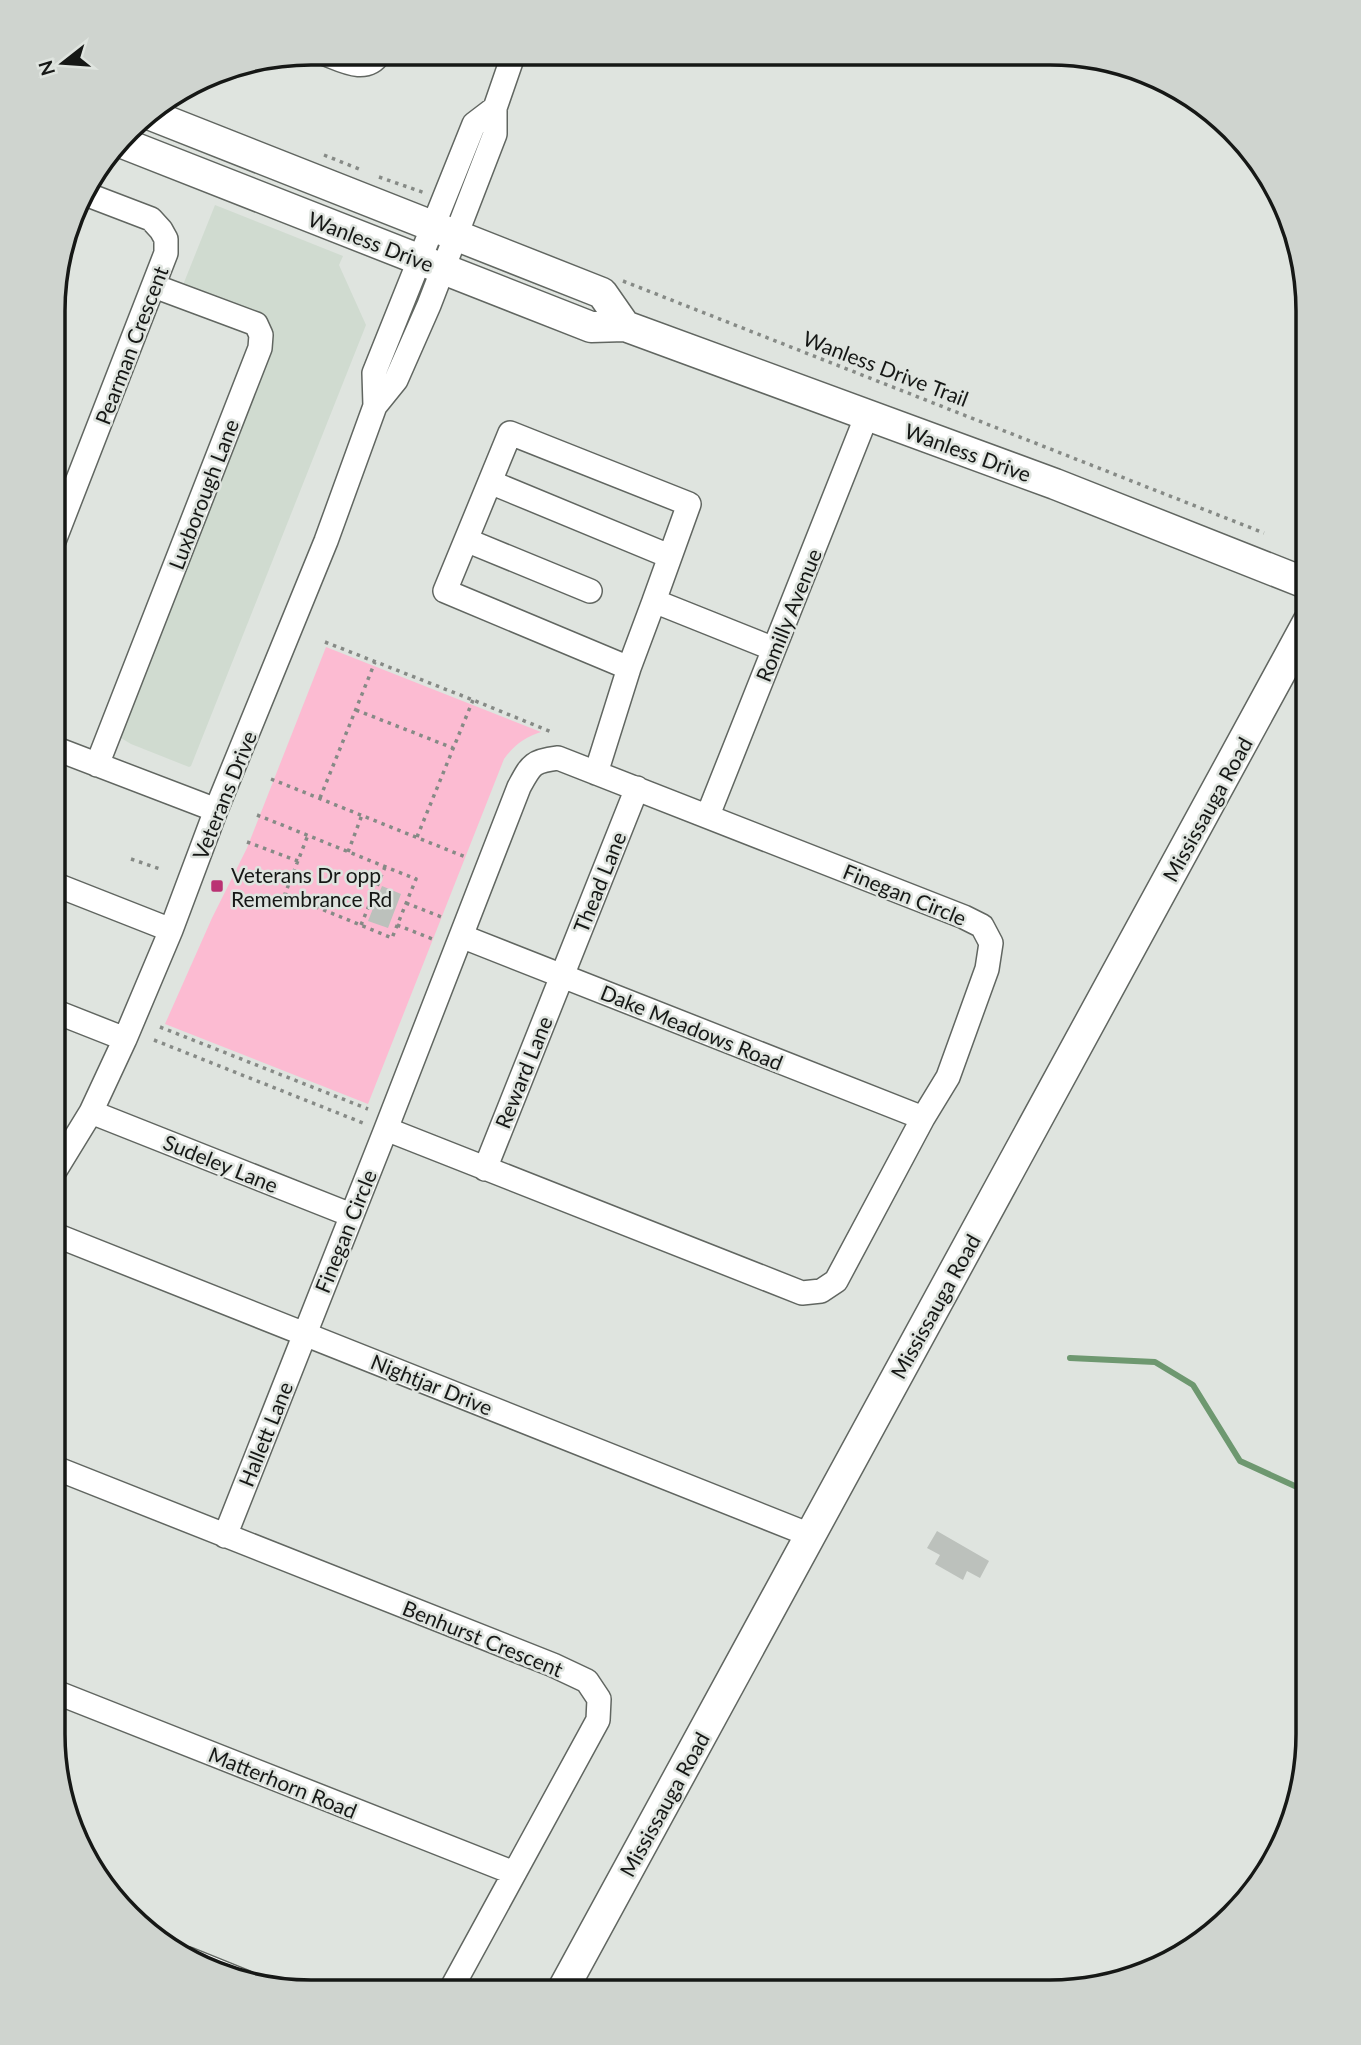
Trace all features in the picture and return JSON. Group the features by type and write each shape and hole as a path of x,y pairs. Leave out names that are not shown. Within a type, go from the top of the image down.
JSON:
{"main road":[{"name":"Wanless Drive","path":"159,118 602,292 625,326"},
{"name":"Wanless Drive","path":"129,146 591,327 625,326 1055,484 1296,579"},
{"name":"Mississauga Road","path":"568,1980 1296,644"}],"street":[{"name":"Veterans Drive","path":"65,1154 91,1112 171,930 216,810 326,541 375,406 374,373 495,134 495,108 510,65"},
{"name":"Pearman Crescent","path":"65,513 166,253 166,239 151,219 93,197"},
{"name":"Luxborough Lane","path":"97,765 260,348 261,335 256,324 154,286"},
{"name":"Romilly Avenue","path":"708,815 867,415"},
{"path":"596,772 629,667 689,504 510,433 445,591 629,667"},
{"path":"490,482 669,556"},
{"path":"466,540 590,591"},
{"path":"654,601 774,649"},
{"path":"65,752 216,810"},
{"name":"Finegan Circle","path":"304,1333 387,1129 519,787 528,771 540,760 558,758 596,772 982,926 990,943 987,969 948,1077 923,1118 836,1281 821,1291 802,1293 387,1129"},
{"name":"Thead Lane","path":"561,975 637,788"},
{"path":"65,888 171,930"},
{"name":"Dake Meadows Road","path":"461,936 923,1118"},
{"name":"Reward Lane","path":"485,1169 561,975"},
{"path":"65,1015 125,1039"},
{"name":"Sudeley Lane","path":"91,1112 351,1215"},
{"name":"Nightjar Drive","path":"65,1239 810,1535"},
{"name":"Hallett Lane","path":"225,1535 304,1333"},
{"name":"Benhurst Crescent","path":"65,1472 553,1665 587,1681 599,1699 598,1720 456,1980"},
{"name":"Matterhorn Road","path":"65,1695 514,1873"}],"path":[{"name":"Wanless Drive Trail","path":"621,280 1264,533"},
{"path":"324,642 554,733"},
{"path":"320,798 375,662"},
{"path":"417,838 473,699"},
{"path":"356,710 453,748"},
{"path":"271,779 468,858"},
{"path":"257,815 308,835 416,879 392,938 285,894 308,835"},
{"path":"348,852 362,815"},
{"path":"247,842 298,861"},
{"path":"131,859 160,869"},
{"path":"361,925 385,867"},
{"path":"406,904 444,918"},
{"path":"397,925 435,940"},
{"path":"160,1027 368,1109"},
{"path":"154,1040 363,1123"}],"shaded area":[{"path":"215,205 343,256 339,265 366,325 189,767 131,744 121,738 121,734 270,345 183,285"},
{"path":"326,647 541,732 520,742 504,759 368,1104 165,1024 212,918 247,848"}],"building":[{"path":"382,886 401,894 388,928 368,921"},
{"path":"937,1531 989,1561 980,1578 967,1571 963,1580 935,1564 940,1555 927,1548"}],"waterway":[{"path":"1070,1358 1155,1362 1193,1385 1240,1461 1296,1487"}],"place":[{"name":"Veterans Dr opp Remembrance Rd","path":"217,886"}]}
